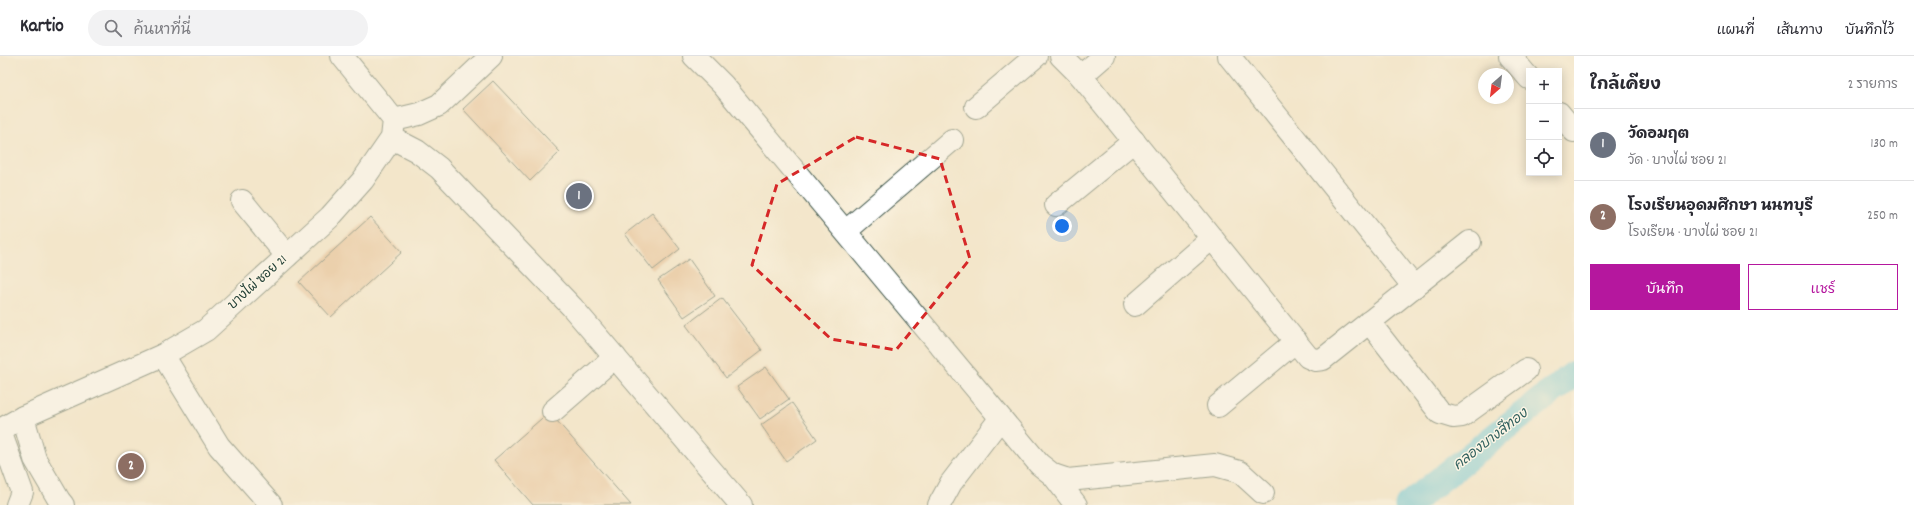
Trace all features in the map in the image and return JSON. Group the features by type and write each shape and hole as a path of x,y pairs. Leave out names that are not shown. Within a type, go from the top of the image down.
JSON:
{"street":[{"path":"342,56 393,129 417,151 439,168 572,307 742,505"},
{"path":"393,129 419,114 439,105 491,56"},
{"path":"694,56 723,85 846,231 1000,419 1039,464 1053,475 1076,505"},
{"path":"976,107 1036,56"},
{"path":"1061,56 1081,76 1308,357 1315,360 1323,359 1470,242"},
{"path":"1081,76 1104,56"},
{"path":"1229,56 1414,287"},
{"path":"1510,56 1526,75"},
{"path":"1562,117 1574,131"},
{"name":"บางไผ่ ซอย 21","path":"0,430 23,416 163,355 206,330 330,217 364,180 393,129"},
{"path":"846,231 952,140"},
{"path":"1056,205 1134,141"},
{"path":"242,201 287,256"},
{"path":"1134,305 1212,238"},
{"path":"1369,322 1440,413 1453,417 1462,416 1526,370"},
{"path":"1218,406 1296,341"},
{"path":"163,355 219,446 271,505"},
{"path":"553,411 615,357"},
{"path":"23,416 36,459 63,505"},
{"path":"939,505 951,483 1000,419"},
{"path":"0,430 22,492 17,505"},
{"path":"1053,475 1068,480 1215,465 1240,472 1262,493"}],"highlighted area":[{"path":"856,137 940,159 970,259 896,350 831,339 752,265 777,184"}],"building":[{"path":"493,81 560,152 530,181 463,109"},
{"path":"652,213 680,249 653,270 625,234"},
{"path":"370,217 402,252 331,317 299,282"},
{"path":"689,259 715,296 684,317 658,280"},
{"path":"722,298 762,350 726,378 686,325"},
{"path":"766,367 789,399 760,419 737,387"},
{"path":"792,403 817,439 786,461 761,425"},
{"path":"549,412 631,505 533,505 494,460"}],"waterway":[{"name":"คลองบางสีทอง","path":"1408,505 1574,374"}],"place":[{"name":"วัดอมฤต","path":"579,196"},
{"name":"โรงเรียนอุดมศึกษา นนทบุรี","path":"131,466"}]}
